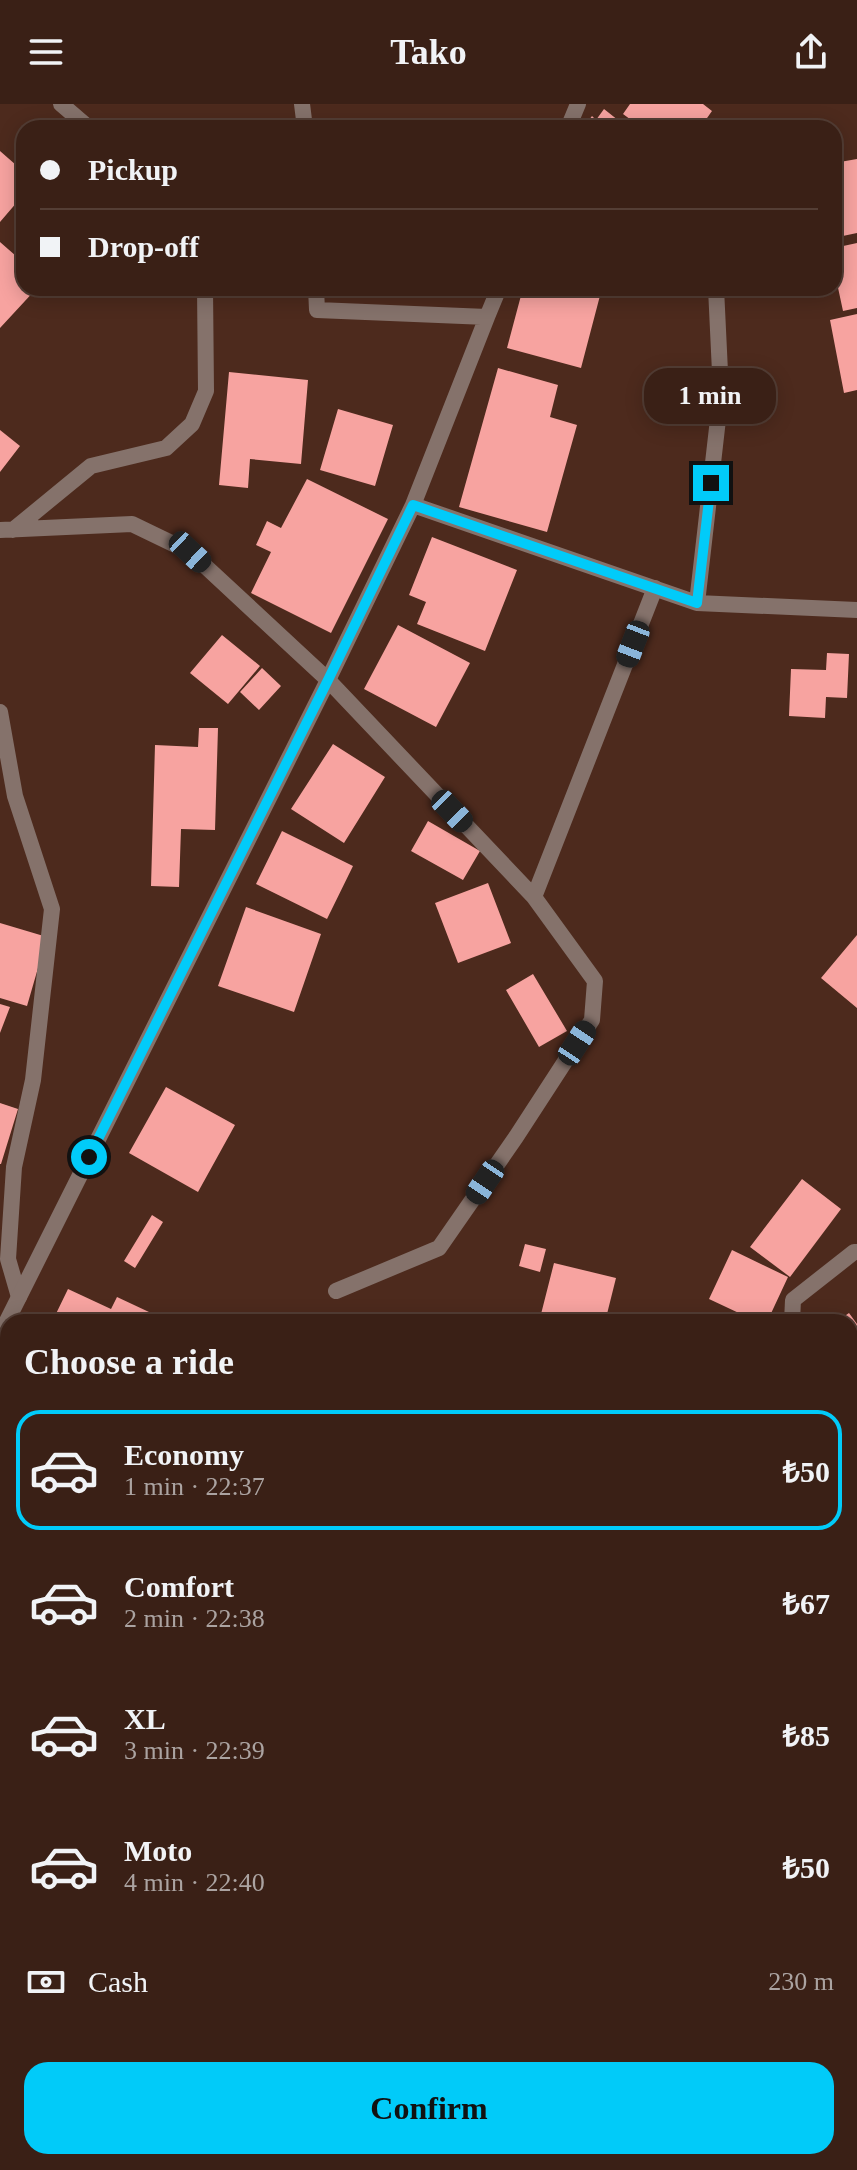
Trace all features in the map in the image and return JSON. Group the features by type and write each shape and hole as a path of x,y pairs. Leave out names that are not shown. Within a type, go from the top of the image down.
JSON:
{"street":[{"path":"61,104 80,120"},
{"path":"6,530 91,466 166,448 192,424 206,391 205,296"},
{"path":"316,296 317,310 487,317"},
{"path":"10,1314 413,505 496,296"},
{"path":"697,603 721,393 716,296"},
{"path":"413,505 697,603 857,610"},
{"path":"6,530 132,524 190,552 328,680 534,897 595,981 592,1020 439,1248 336,1291"},
{"path":"534,897 655,588"},
{"path":"0,712 15,796 52,909 33,1080 14,1167 8,1259 19,1297"},
{"path":"792,1314 793,1300 857,1252"}],"building":[{"path":"630,104 703,104 712,111 706,120 631,120 623,114"},
{"path":"604,109 618,120 596,120"},
{"path":"0,151 16,165 16,203 0,222"},
{"path":"857,159 857,233 842,236 842,162"},
{"path":"0,242 16,256 16,296 30,296 0,328"},
{"path":"857,243 857,308 843,311 840,296 842,246"},
{"path":"521,296 600,296 581,368 507,348"},
{"path":"857,314 857,390 844,393 830,320"},
{"path":"498,368 558,385 550,417 577,425 547,532 459,507"},
{"path":"229,372 308,380 301,464 250,459 248,488 219,485"},
{"path":"338,409 393,425 375,486 320,470"},
{"path":"0,430 20,446 0,472"},
{"path":"307,479 388,519 331,633 251,593 271,552 256,545 267,521 281,528"},
{"path":"432,537 517,570 485,651 417,624 426,602 409,595"},
{"path":"398,625 470,663 436,727 364,689"},
{"path":"222,635 260,666 228,704 190,673"},
{"path":"827,653 849,654 847,698 826,697 825,718 789,716 791,669 826,670"},
{"path":"262,668 281,686 259,710 240,692"},
{"path":"199,728 218,728 215,830 181,829 179,887 151,886 155,745 198,747"},
{"path":"333,744 385,777 344,843 291,809"},
{"path":"428,821 480,851 463,880 411,851"},
{"path":"282,831 353,866 327,919 256,884"},
{"path":"488,883 511,943 458,963 435,903"},
{"path":"246,907 321,934 294,1012 218,986"},
{"path":"0,923 47,937 27,1006 0,998"},
{"path":"857,935 857,1008 821,978"},
{"path":"533,974 567,1031 539,1047 506,990"},
{"path":"0,1004 10,1007 0,1033"},
{"path":"166,1087 235,1125 198,1192 129,1153"},
{"path":"0,1103 18,1109 1,1164 0,1164"},
{"path":"802,1179 841,1209 790,1277 750,1247"},
{"path":"152,1215 163,1222 135,1268 124,1261"},
{"path":"525,1244 546,1249 540,1272 519,1266"},
{"path":"732,1250 788,1277 771,1314 741,1314 709,1299"},
{"path":"554,1263 616,1278 607,1314 541,1314"},
{"path":"68,1289 111,1309 117,1297 149,1312 148,1314 56,1314"}],"route":[{"path":"89,1157 413,505 697,603 711,483"}]}
